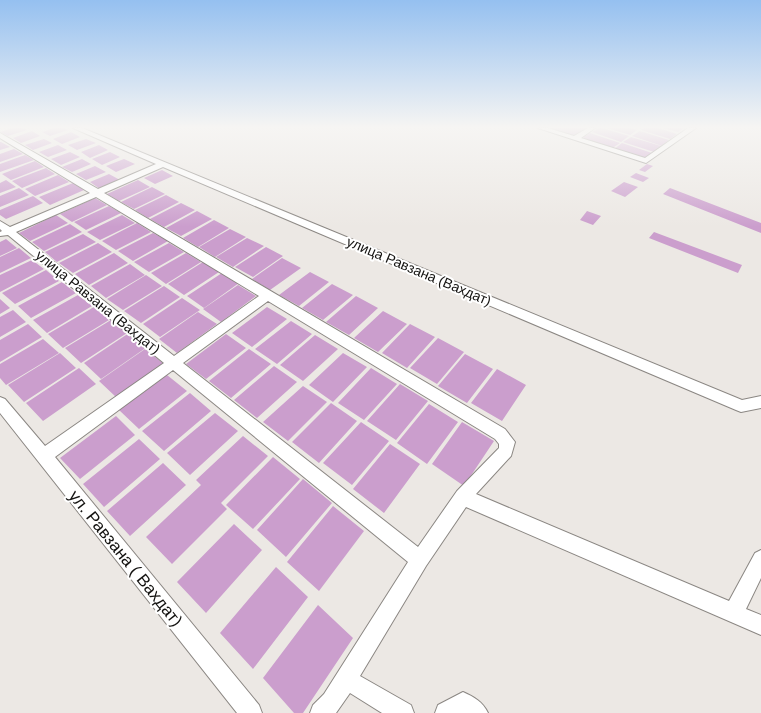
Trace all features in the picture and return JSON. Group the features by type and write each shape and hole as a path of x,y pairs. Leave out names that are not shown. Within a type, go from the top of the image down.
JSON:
{"street":[{"path":"45,161 500,434 507,442 506,451 463,497 420,560 332,702 321,713"},
{"name":"улица Равзана (Вахдат)","path":"156,161 741,406 761,402"},
{"path":"3,231 99,193 162,164"},
{"name":"улица Равзана (Вахдат)","path":"3,231 174,364 420,560"},
{"path":"44,456 268,295"},
{"name":"ул. Равзана ( Вахдат)","path":"0,403 250,713"},
{"path":"463,497 761,625"},
{"path":"733,613 761,559"},
{"path":"346,680 403,713"},
{"path":"446,713 463,703 476,713"}],"building":[{"path":"8,161 30,161 0,172 0,164"},
{"path":"34,161 44,167 11,180 2,174"},
{"path":"55,161 70,161 61,165"},
{"path":"76,161 86,161 91,164 72,172 62,167"},
{"path":"96,161 110,161 102,165"},
{"path":"118,161 129,161 135,164 116,172 106,166"},
{"path":"647,164 653,166 645,172 639,170"},
{"path":"95,166 106,172 86,180 76,174"},
{"path":"46,168 55,174 22,188 12,181"},
{"path":"162,170 173,176 155,184 144,178"},
{"path":"636,173 649,178 643,182 630,177"},
{"path":"109,174 120,180 100,189 90,182"},
{"path":"58,175 69,182 35,196 25,189"},
{"path":"6,180 16,187 0,193 0,183"},
{"path":"138,180 150,187 119,201 107,194"},
{"path":"624,182 638,187 625,197 611,191"},
{"path":"73,183 84,190 50,205 39,197"},
{"path":"152,187 165,194 134,209 121,202"},
{"path":"19,188 29,195 0,207 0,196"},
{"path":"670,188 761,223 761,233 663,194"},
{"path":"166,195 179,202 148,218 135,210"},
{"path":"33,196 43,203 6,219 0,215 0,210"},
{"path":"95,198 107,205 72,222 60,214"},
{"path":"181,203 195,210 164,227 150,219"},
{"path":"109,206 121,213 86,230 74,222"},
{"path":"197,211 212,219 181,236 166,228"},
{"path":"587,211 601,216 593,225 580,220"},
{"path":"56,215 68,223 30,241 19,233"},
{"path":"122,215 135,223 100,240 87,232"},
{"path":"214,220 229,228 198,247 183,238"},
{"path":"137,223 151,232 116,250 102,241"},
{"path":"70,224 82,232 44,251 32,242"},
{"path":"230,229 246,237 215,257 199,247"},
{"path":"654,232 742,265 738,273 649,238"},
{"path":"153,233 168,241 133,261 118,251"},
{"path":"83,234 96,242 57,262 45,252"},
{"path":"247,238 264,246 233,267 216,257"},
{"path":"6,239 17,248 0,256 0,242"},
{"path":"98,243 112,252 73,273 59,263"},
{"path":"169,243 184,252 149,272 134,262"},
{"path":"266,247 283,256 253,277 235,267"},
{"path":"19,248 31,258 0,273 0,257"},
{"path":"114,253 128,263 89,285 75,274"},
{"path":"186,253 201,262 166,284 151,273"},
{"path":"282,258 301,268 270,290 252,279"},
{"path":"32,260 44,269 0,292 0,275"},
{"path":"203,262 219,272 184,295 168,284"},
{"path":"130,264 145,275 106,298 91,286"},
{"path":"46,270 59,281 15,304 2,293"},
{"path":"310,272 329,282 299,306 279,295"},
{"path":"222,273 239,283 204,308 187,296"},
{"path":"146,275 162,286 123,310 107,299"},
{"path":"62,282 76,293 31,318 18,306"},
{"path":"332,284 353,295 323,320 302,308"},
{"path":"238,285 256,296 221,322 203,309"},
{"path":"164,286 180,297 141,323 124,311"},
{"path":"78,295 92,306 47,333 33,320"},
{"path":"356,296 378,308 349,335 326,322"},
{"path":"182,298 200,310 160,337 143,324"},
{"path":"0,299 10,308 0,314"},
{"path":"94,307 109,320 63,348 48,334"},
{"path":"267,307 287,319 252,347 232,333"},
{"path":"13,310 26,322 0,337 0,317"},
{"path":"383,311 407,324 378,352 354,338"},
{"path":"198,312 217,324 177,353 159,339"},
{"path":"111,320 127,333 81,363 65,348"},
{"path":"291,321 312,334 277,364 255,349"},
{"path":"28,324 42,337 0,362 0,340"},
{"path":"410,324 435,337 407,368 382,353"},
{"path":"129,333 147,347 101,379 84,363"},
{"path":"226,334 246,348 206,379 186,364"},
{"path":"315,335 338,349 303,381 280,365"},
{"path":"438,338 464,352 437,384 410,368"},
{"path":"43,339 59,353 6,385 0,378 0,364"},
{"path":"145,349 164,364 117,398 99,381"},
{"path":"249,349 271,364 231,398 209,381"},
{"path":"60,353 76,368 24,402 8,385"},
{"path":"343,353 367,367 333,402 309,385"},
{"path":"465,354 493,369 467,403 438,386"},
{"path":"274,366 297,382 257,418 234,400"},
{"path":"79,368 96,384 43,421 26,403"},
{"path":"371,368 397,384 364,420 338,403"},
{"path":"497,369 526,385 502,421 471,403"},
{"path":"167,375 187,391 139,429 119,410"},
{"path":"400,384 428,401 396,440 367,421"},
{"path":"303,386 327,402 288,441 263,422"},
{"path":"190,393 211,411 164,451 142,431"},
{"path":"331,403 357,421 319,463 292,442"},
{"path":"429,404 458,422 427,464 397,443"},
{"path":"215,413 238,431 190,475 167,453"},
{"path":"116,416 135,435 80,479 60,458"},
{"path":"361,422 389,441 352,485 323,463"},
{"path":"462,422 494,441 464,486 432,464"},
{"path":"243,436 268,456 221,503 227,509 172,564 146,537 201,485 196,480"},
{"path":"139,439 160,459 104,507 83,484"},
{"path":"390,444 420,464 384,513 353,489"},
{"path":"273,457 300,479 253,529 226,505"},
{"path":"163,463 186,485 130,536 107,511"},
{"path":"303,479 332,503 286,557 257,530"},
{"path":"333,506 364,531 319,591 287,562"},
{"path":"234,524 262,550 206,613 177,582"},
{"path":"276,567 308,597 253,669 220,633"},
{"path":"318,605 353,638 303,713 294,713 263,678"}]}
